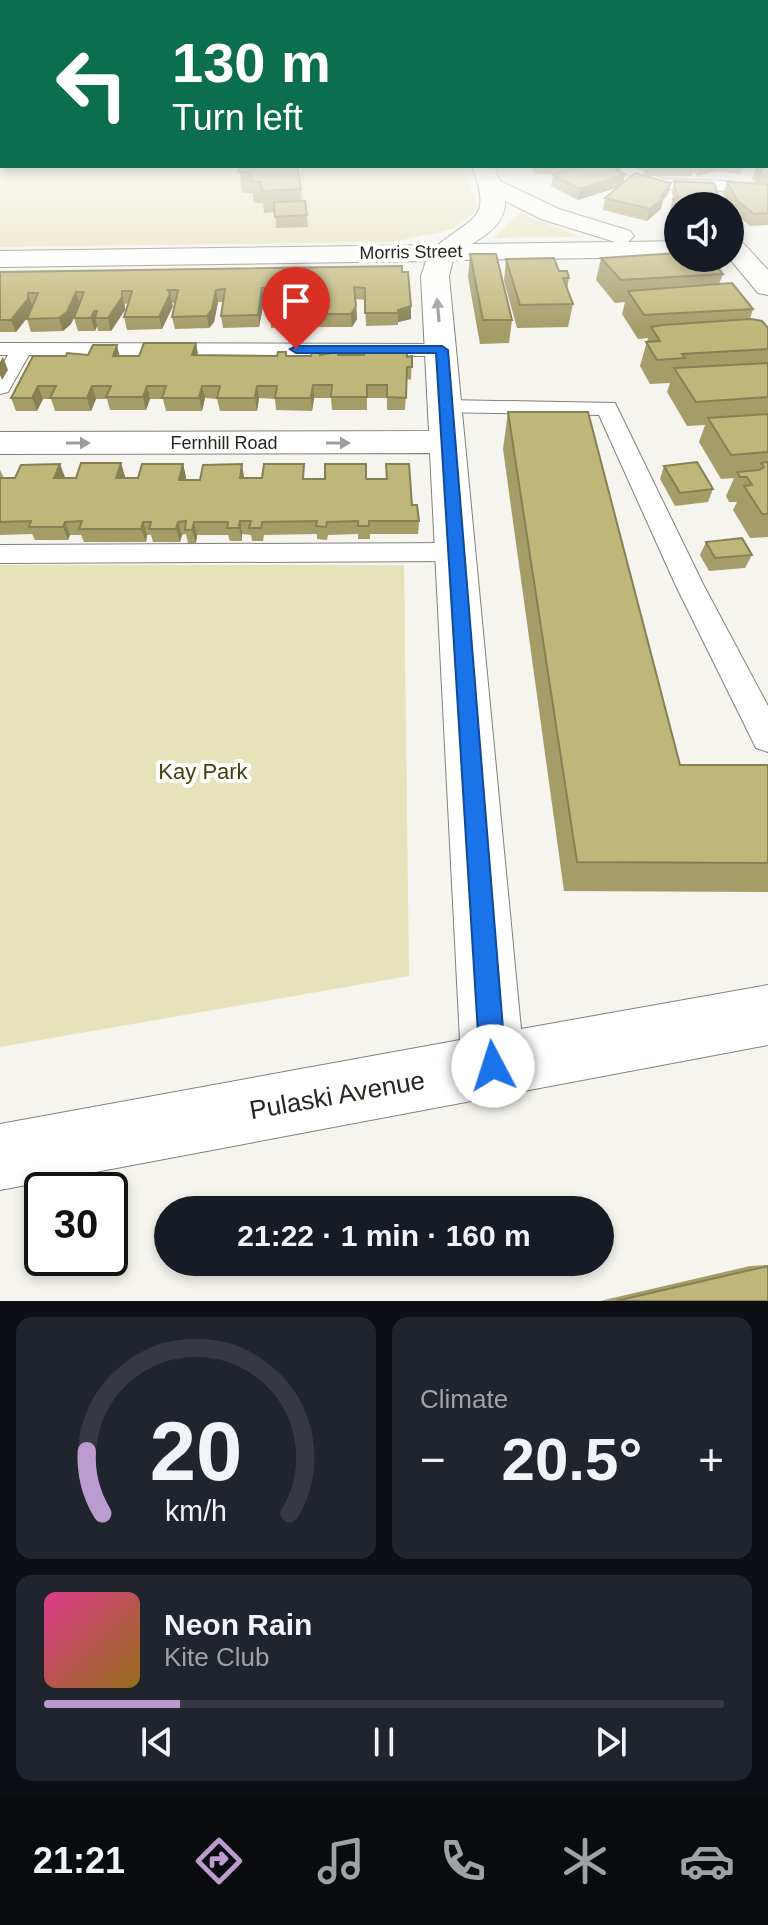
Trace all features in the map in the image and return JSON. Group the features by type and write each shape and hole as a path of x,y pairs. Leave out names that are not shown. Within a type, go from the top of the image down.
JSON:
{"street":[{"path":"493,1066 435,266 449,251 479,230 494,209"},
{"path":"548,209 570,221 664,245"},
{"path":"744,248 768,247"},
{"name":"Morris Street","path":"0,259 664,249"},
{"path":"744,261 768,287"},
{"name":"Fernhill Road","path":"0,443 447,442"},
{"name":"Pulaski Avenue","path":"0,1157 768,1015"}],"lane":[{"path":"0,349 442,350"},
{"path":"0,387 22,349"},
{"path":"446,407 607,408 690,586 768,738"},
{"path":"0,554 455,552"}],"green space":[{"path":"0,209 478,209 453,229 393,242 0,247"},
{"path":"520,213 581,237 494,238"},
{"name":"Kay Park","path":"0,565 404,565 409,976 0,1047"}],"building":[{"path":"274,209 306,209 307,215 275,217"},
{"path":"747,209 768,209 768,213 754,214"},
{"path":"470,254 496,254 512,320 483,320"},
{"path":"664,254 664,272 723,274 621,280 601,258"},
{"path":"554,258 559,271 567,271 569,278 563,278 573,304 520,305 506,259"},
{"path":"402,266 402,272 408,272 411,306 398,310 398,313 365,313 365,288 354,287 356,306 351,314 318,314 318,288 309,288 308,308 302,314 270,315 272,288 262,288 258,315 221,316 225,289 216,290 212,309 207,316 172,317 178,290 168,290 170,294 159,317 124,317 132,291 122,291 122,297 108,318 95,318 97,311 94,311 91,318 74,318 84,292 76,292 67,312 59,318 27,319 38,293 28,293 28,299 11,320 0,320 0,272"},
{"path":"732,283 753,309 644,315 628,291"},
{"path":"751,319 762,321 768,328 768,349 682,354 685,358 657,360 646,342 660,341 651,327"},
{"path":"144,343 196,343 192,355 277,356 278,352 286,352 286,356 311,356 312,352 320,352 320,355 338,352 338,355 364,355 364,351 378,351 378,346 407,346 407,357 412,356 412,367 407,367 406,398 387,397 387,385 367,385 367,397 331,397 332,385 313,385 311,398 275,398 277,386 257,386 255,398 217,398 220,386 202,386 199,398 162,398 166,386 147,386 143,397 106,397 111,386 92,386 87,398 50,398 56,386 38,386 32,398 11,398 33,356 88,355 93,345 117,345 113,356 139,356"},
{"path":"768,363 768,397 696,402 674,368"},
{"path":"508,412 588,412 680,765 768,765 768,863 577,862"},
{"path":"768,414 768,452 731,455 708,418"},
{"path":"697,462 713,489 680,493 664,466"},
{"path":"768,462 768,514 762,514 744,486 752,485 747,477 740,477 737,472 759,470 764,467 761,463"},
{"path":"81,463 121,463 116,478 138,478 142,464 183,464 179,480 200,480 203,465 242,464 240,478 262,478 264,464 304,464 303,479 325,479 325,464 366,464 366,479 387,479 386,464 409,464 412,505 417,505 419,521 369,521 369,526 358,526 358,521 327,522 326,527 316,526 317,521 262,522 261,528 249,528 251,521 240,521 239,528 227,528 228,522 194,522 192,530 185,530 186,521 178,522 176,529 149,529 151,522 143,522 141,529 79,529 82,521 65,522 63,527 29,527 31,521 0,522 0,478 15,478 21,465 60,464 54,478 76,478"},
{"path":"742,538 752,555 715,558 706,542"},
{"path":"768,1266 768,1301 616,1301"}],"route":[{"path":"296,349 442,350 493,1066"}]}
